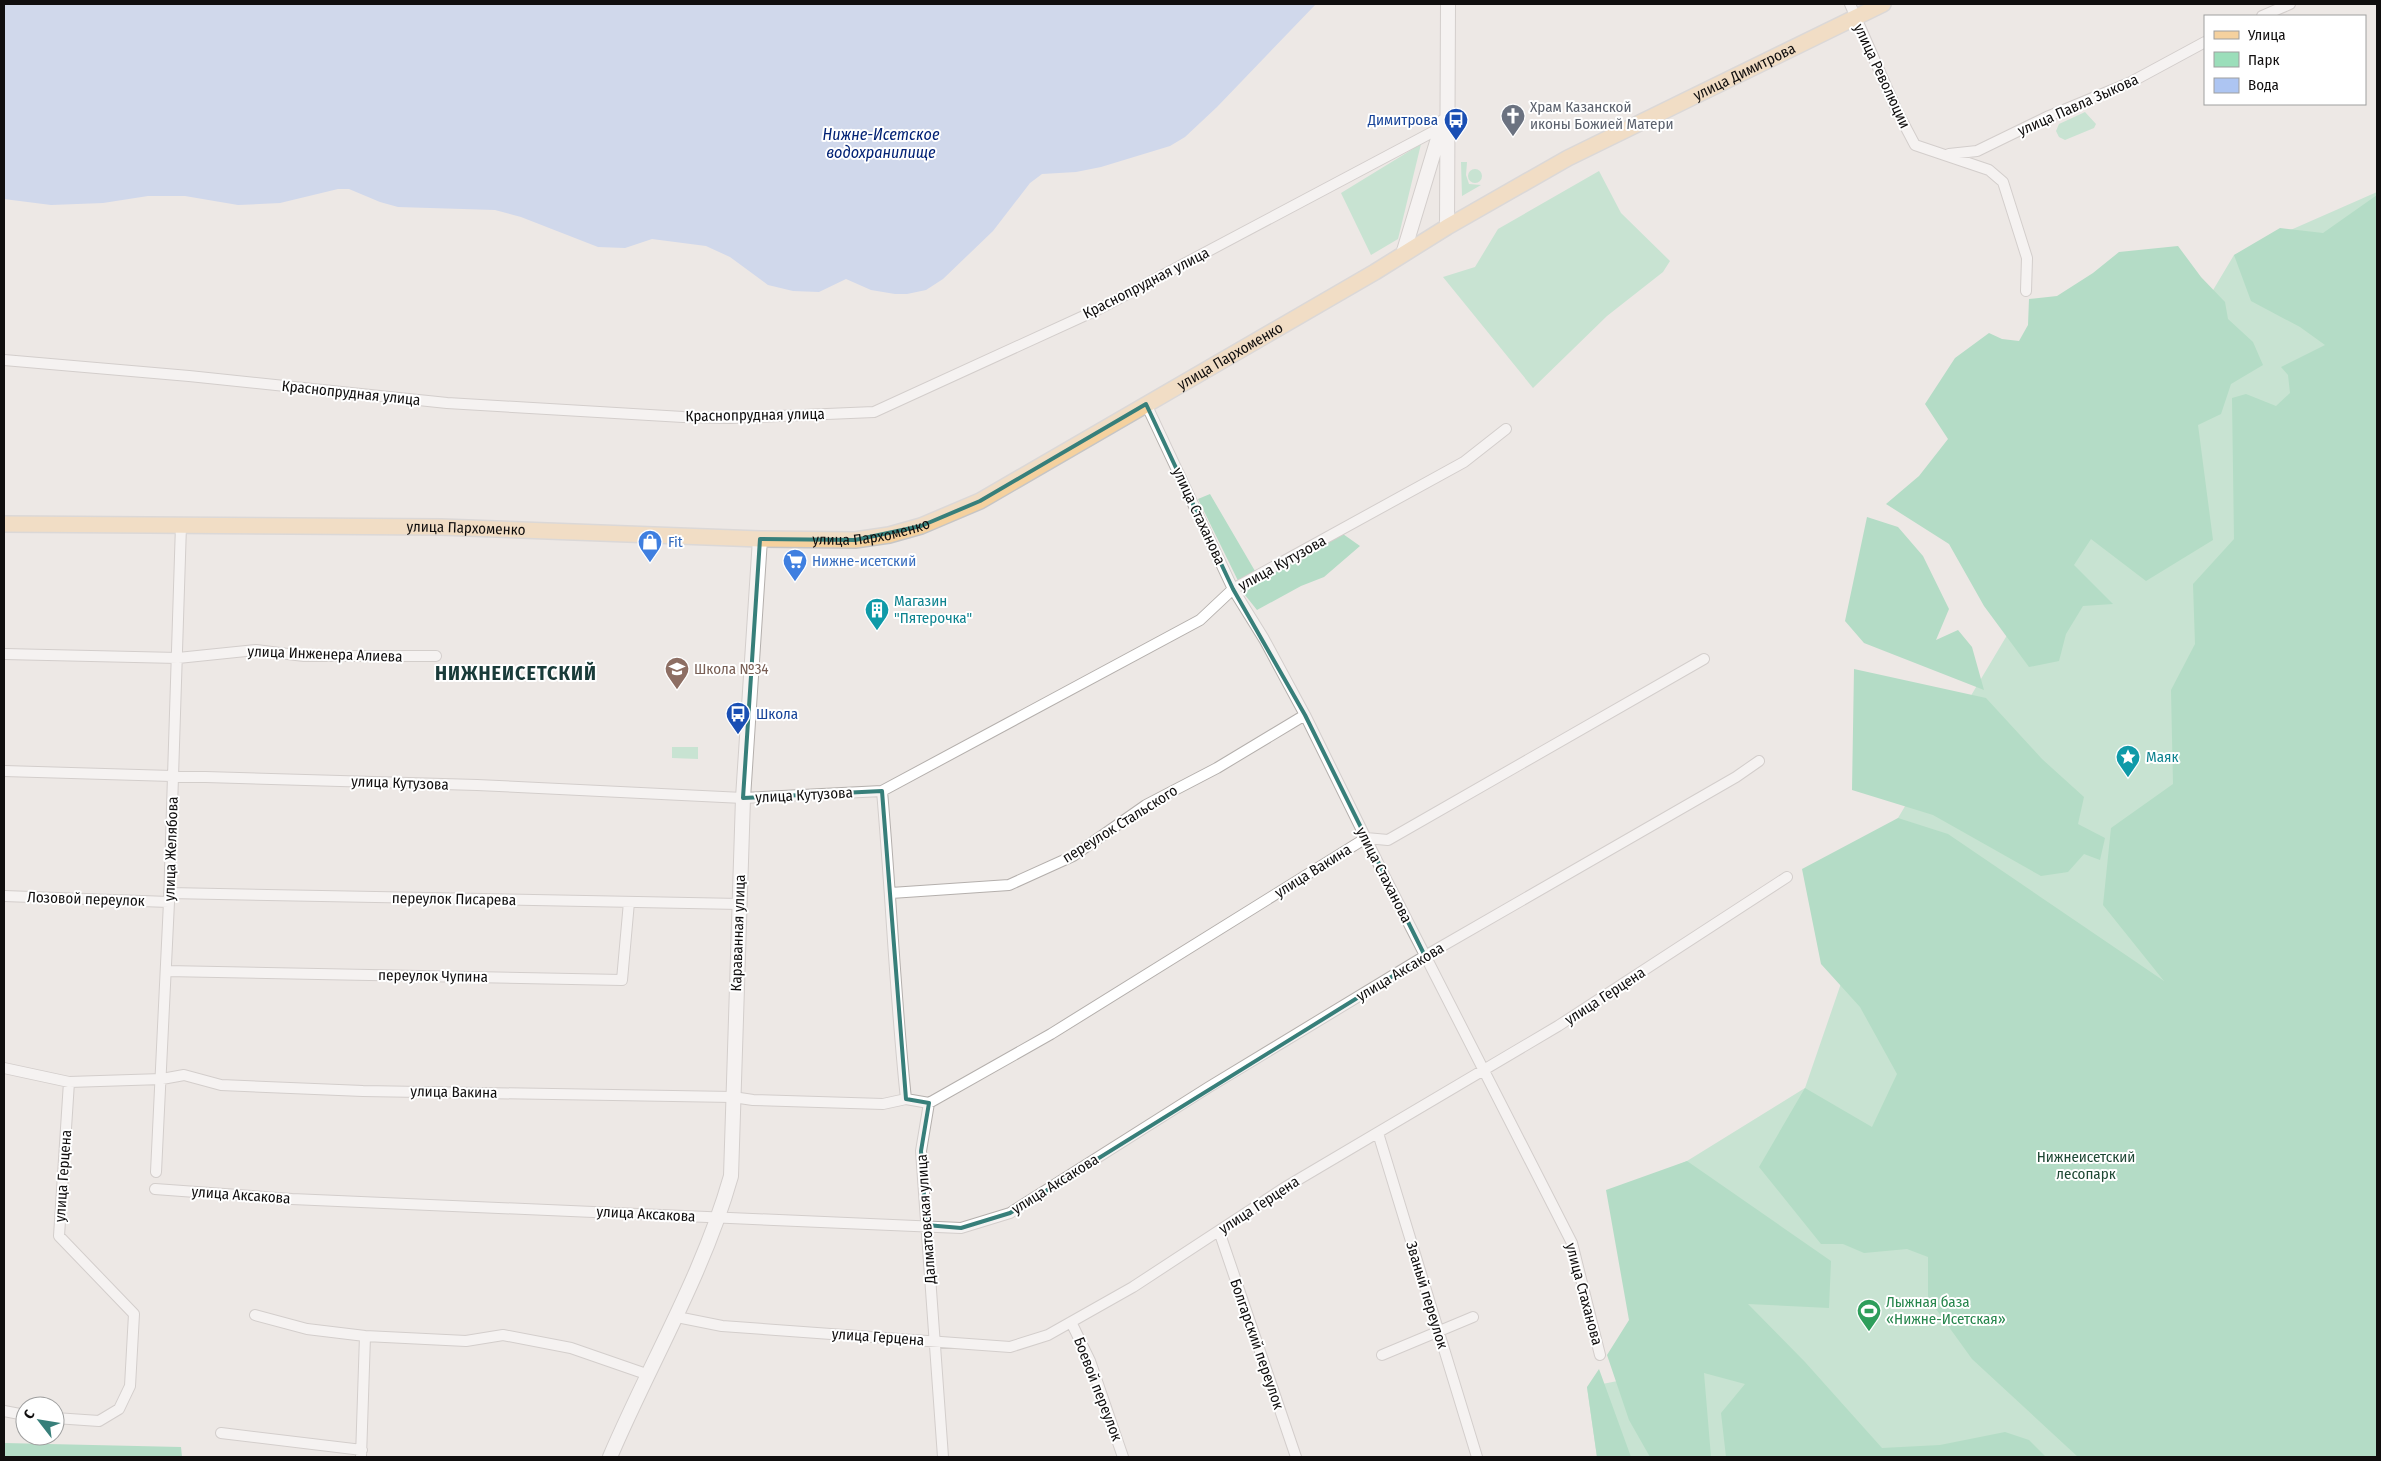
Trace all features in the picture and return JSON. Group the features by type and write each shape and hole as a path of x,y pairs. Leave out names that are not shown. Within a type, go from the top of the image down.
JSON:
{"main road":[{"name":"улица Димитрова","path":"1447,226 1568,158 1853,11 1883,4"},
{"name":"улица Пархоменко","path":"4,524 441,527 760,539 855,540 889,535 922,526 980,501 1403,254 1447,226"}],"street":[{"path":"1447,226 1448,4"},
{"path":"2264,15 2290,4"},
{"name":"улица Революции","path":"1853,11 1897,111 1915,145 1989,170 2004,182 2027,258 2026,291"},
{"name":"улица Павла Зыкова","path":"1946,155 1976,151 2049,116 2131,82 2204,43"},
{"path":"1403,254 1448,106"},
{"name":"Краснопрудная улица","path":"4,360 189,376 447,403 730,418 874,412 1099,309 1442,127"},
{"name":"улица Стаханова","path":"1146,404 1233,590 1264,639 1305,716 1572,1243 1600,1355"},
{"name":"улица Кутузова","path":"4,771 477,785 743,798 882,791 1200,620 1233,590 1464,462 1506,429"},
{"name":"улица Желябова","path":"156,1172 162,1079 174,776 181,525"},
{"name":"Караванная улица","path":"610,1457 677,1317 719,1218 731,1176 743,798 760,539"},
{"name":"улица Инженера Алиева","path":"4,654 178,658 256,650 304,656 436,656"},
{"name":"улица Вакина","path":"929,1102 1051,1034 1366,838 1388,840 1704,659"},
{"name":"переулок Стальского","path":"891,893 1008,884 1072,856 1146,805 1217,768 1305,716"},
{"name":"улица Аксакова","path":"155,1190 302,1199 719,1218 926,1224 962,1228 1010,1213 1209,1087 1425,956 1736,778 1759,761"},
{"path":"882,791 891,893 898,1026 906,1099 929,1102"},
{"name":"улица Герцена","path":"677,1317 722,1326 1010,1347 1048,1335 1133,1287 1284,1188 1558,1026 1787,877"},
{"name":"Лозовой переулок","path":"4,896 169,898"},
{"name":"переулок Писарева","path":"169,898 740,904"},
{"name":"переулок Чупина","path":"166,971 622,980 629,902"},
{"name":"улица Вакина","path":"4,1068 69,1082 162,1079 184,1075 222,1085 363,1091 733,1097 753,1100 883,1104 906,1099"},
{"name":"улица Герцена","path":"65,1419 99,1421 119,1409 130,1386 134,1314 58,1236 69,1082"},
{"name":"Далматовская улица","path":"929,1102 921,1151 943,1457"},
{"name":"Званый переулок","path":"1378,1133 1477,1457"},
{"name":"Болгарский переулок","path":"1219,1231 1296,1457"},
{"path":"255,1315 307,1329 365,1336 466,1341 503,1335 571,1348 649,1375"},
{"path":"1382,1355 1473,1317"},
{"name":"Боевой переулок","path":"1071,1322 1090,1361 1123,1457"},
{"path":"221,1433 361,1454 365,1336"}],"highlighted area":[{"path":"1146,404 1233,589 1305,715 1425,956 1010,1213 961,1228 926,1225 921,1151 929,1103 906,1099 882,791 743,798 760,539 855,540 921,526 980,501"}],"green space":[{"path":"2085,112 2096,124 2094,128 2065,140 2059,137 2056,131 2059,124"},
{"path":"1421,144 1398,239 1371,255 1341,193"},
{"path":"1461,162 1467,162 1466,175 1469,184 1481,185 1462,196"},
{"path":"1475,169 1480,171 1482,176 1480,181 1475,183 1470,181 1468,176 1470,171"},
{"path":"1599,171 1621,213 1670,261 1663,272 1607,316 1533,388 1443,277 1475,267 1498,229"},
{"name":"Нижнеисетский лесопарк","path":"2377,192 2377,1457 1597,1457 1587,1387 1694,1366 1612,1195 1687,1161 1805,1088 1898,818 2234,255"},
{"name":"Нижнеисетский лесопарк","path":"2377,195 2377,1457 2078,1457 1972,1359 1928,1298 1928,1257 1907,1249 1864,1253 1843,1244 1821,1244 1759,1167 1805,1088 1872,1127 1897,1074 1860,1007 1821,964 1802,869 1898,818 1948,834 2164,981 2103,905 2111,828 2173,784 2171,690 2195,644 2193,584 2234,539 2232,398 2246,394 2276,406 2290,393 2288,375 2281,367 2325,345 2300,327 2251,301 2234,255 2280,228 2323,233"},
{"path":"2178,246 2201,277 2225,302 2228,319 2253,342 2263,365 2231,384 2221,414 2198,425 2213,540 2146,581 2091,539 2074,565 2113,604 2083,606 2066,634 2059,661 2029,667 1984,606 1949,544 1886,504 1919,476 1948,439 1925,404 1955,358 1989,333 2002,339 2019,341 2028,325 2029,299 2057,296 2093,273 2119,252"},
{"path":"1210,494 1255,571 1343,534 1360,546 1324,577 1301,586 1257,610 1245,595 1198,499"},
{"path":"1867,517 1898,527 1923,556 1949,609 1936,640 1958,630 1972,647 1984,690 1864,643 1845,621"},
{"path":"1854,669 1986,698 2042,759 2084,797 2078,824 2105,838 2100,860 2084,854 2068,872 2041,876 1933,815 1852,790"},
{"path":"672,747 698,747 698,759 672,758"},
{"path":"1687,1161 1831,1261 1829,1308 1748,1304 1805,1362 1882,1448 1940,1445 2005,1432 2029,1440 2046,1457 1726,1457 1721,1413 1745,1384 1704,1373 1711,1457 1650,1457 1629,1420 1607,1355 1629,1320 1606,1190"},
{"path":"1599,1369 1631,1457 1597,1457 1587,1387"},
{"path":"4,1443 15,1443 15,1446 65,1446 65,1444 181,1447 182,1457 4,1457"}],"water":[{"name":"Нижне-Исетское водохранилище","path":"4,4 1316,4 1217,107 1185,137 1170,146 1101,167 1076,172 1042,174 1030,183 993,231 943,279 926,290 907,294 895,294 871,290 846,279 819,292 793,291 768,285 730,257 706,246 652,239 625,248 598,247 521,217 495,210 398,207 380,202 349,189 338,189 280,203 238,205 185,196 148,196 103,203 51,205 4,199"}],"place":[{"name":"Храм Казанской иконы Божией Матери","path":"1513,137"},
{"name":"Димитрова","path":"1456,141"},
{"name":"Fit","path":"650,563"},
{"name":"Нижне-исетский","path":"795,582"},
{"name":"Магазин \"Пятерочка\"","path":"877,631"},
{"name":"Школа №34","path":"677,690"},
{"name":"Школа","path":"738,735"},
{"name":"Маяк","path":"2128,778"},
{"name":"Лыжная база «Нижне-Исетская»","path":"1869,1332"}],"district":[{"name":"НИЖНЕИСЕТСКИЙ","path":"516,673"}]}
